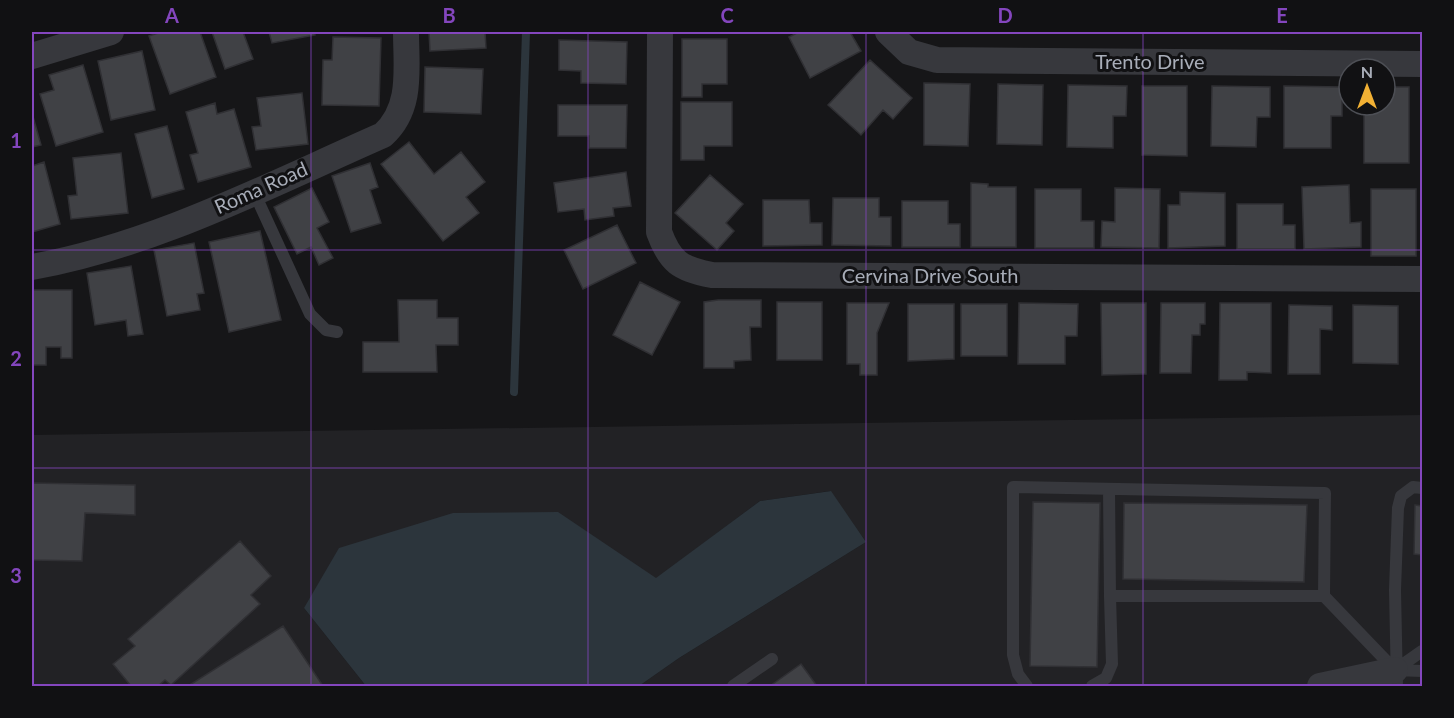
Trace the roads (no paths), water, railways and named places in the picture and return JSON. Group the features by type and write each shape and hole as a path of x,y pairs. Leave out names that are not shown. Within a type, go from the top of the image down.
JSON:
{"street":[{"path":"32,56 111,32"},
{"name":"Roma Road","path":"32,267 115,248 254,192 383,135 401,115 405,97 406,32"},
{"name":"Cervina Drive South","path":"660,32 658,232 665,250 675,262 690,271 724,275 1422,279"},
{"name":"Trento Drive","path":"888,32 909,52 937,60 1422,64"},
{"path":"1320,687 1396,678"}],"lane":[{"path":"254,192 310,314 326,330 338,332"},
{"path":"1027,687 1018,674 1013,655 1013,487 1325,493 1324,596 1396,678"},
{"path":"1396,678 1398,508 1401,496 1413,488 1422,488"},
{"path":"1092,687 1106,678 1112,664 1109,489"},
{"path":"1110,596 1324,596"},
{"path":"1396,678 1422,651"},
{"path":"733,687 772,659"},
{"path":"1396,678 1422,671"}],"waterway":[{"path":"514,392 526,32"}]}
